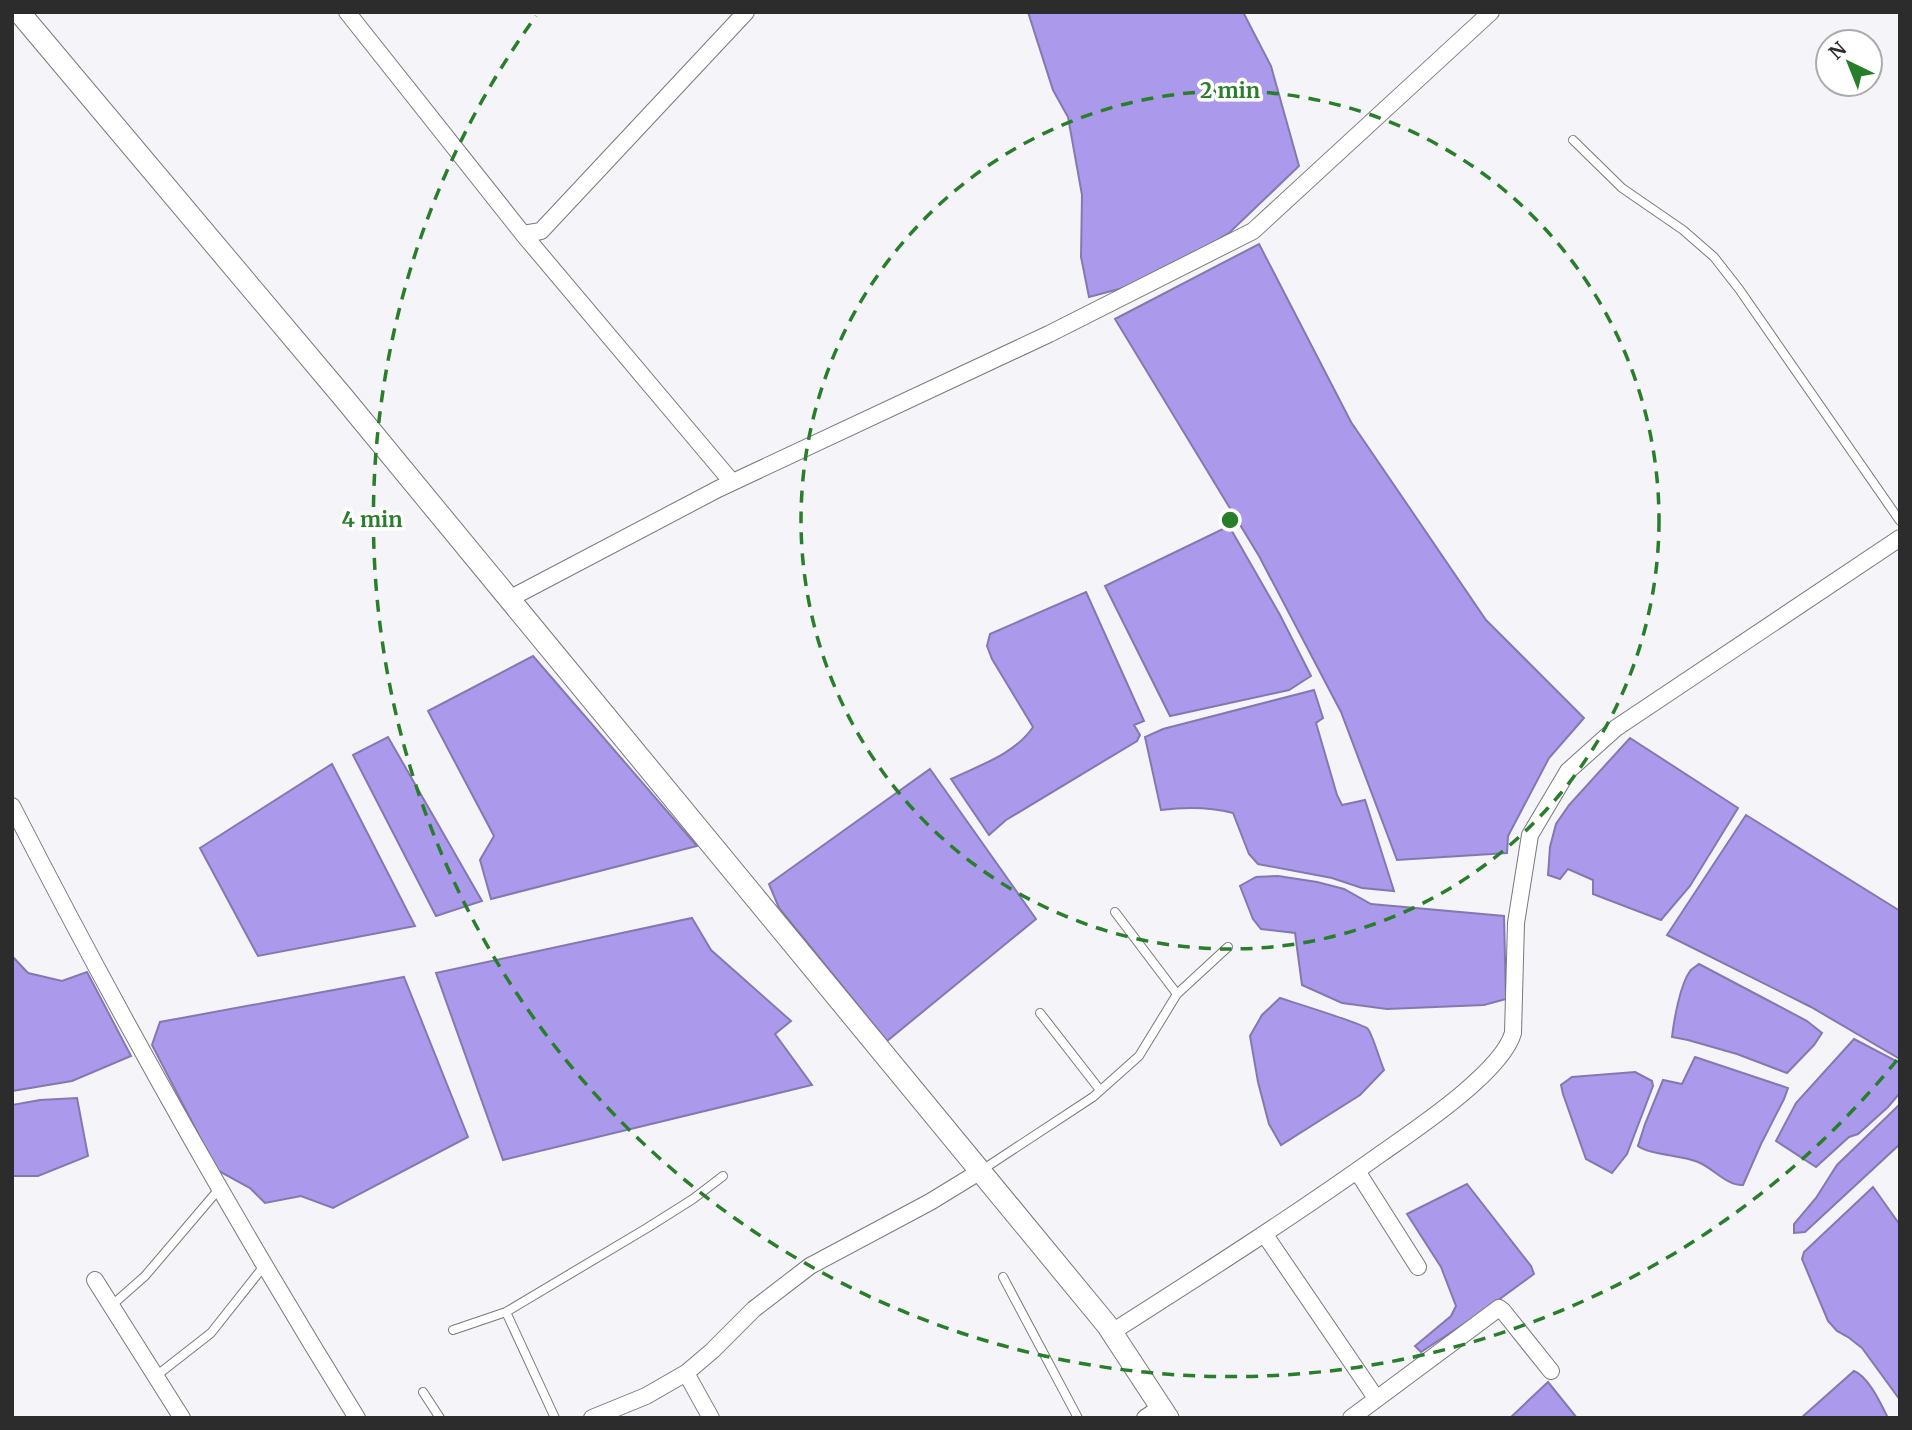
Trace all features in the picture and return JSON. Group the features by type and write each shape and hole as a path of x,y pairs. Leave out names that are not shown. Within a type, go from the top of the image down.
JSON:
{"street":[{"path":"19,12 343,397 1112,1332 1158,1414"},
{"path":"347,12 523,234 732,482"},
{"path":"523,234 541,231 746,12"},
{"path":"509,599 732,482 1049,334 1253,231 1491,12"},
{"path":"1112,1332 1265,1235 1357,1171 1443,1110 1487,1070 1510,1044 1513,1032 1516,923 1530,835 1567,771 1616,728 1900,538"},
{"path":"12,806 174,1111 357,1418"},
{"path":"1357,1171 1418,1267"},
{"path":"592,1418 646,1396 686,1373 754,1309 810,1266 930,1202 979,1172"},
{"path":"1265,1235 1376,1398"},
{"path":"95,1280 182,1418"},
{"path":"1351,1418 1499,1308 1551,1371"},
{"path":"686,1373 711,1418"}],"lane":[{"path":"1573,140 1622,188 1683,230 1714,257 1900,521"},
{"path":"1115,912 1177,994"},
{"path":"979,1172 1100,1090 1139,1056 1177,994 1228,947"},
{"path":"1040,1013 1100,1090"},
{"path":"453,1330 506,1312 636,1235 693,1199 723,1176"},
{"path":"111,1306 145,1276 219,1189"},
{"path":"156,1376 211,1333 264,1266"},
{"path":"1003,1277 1078,1418"},
{"path":"506,1312 555,1418"},
{"path":"423,1392 440,1418"}],"shaded area":[{"path":"1028,12 1243,12 1271,66 1299,166 1229,233 1149,281 1089,297 1081,257 1082,195 1068,117 1053,90"},
{"path":"1259,244 1351,422 1486,620 1584,718 1549,758 1508,836 1507,853 1397,860 1341,712 1259,556 1115,319"},
{"path":"1229,526 1311,676 1289,690 1170,716 1105,586"},
{"path":"1086,592 1144,721 1134,725 1140,735 1137,741 1006,820 989,835 951,779 1007,752 1033,727 992,659 987,646 990,634"},
{"path":"533,656 697,846 491,899 480,860 494,836 428,711"},
{"path":"1314,690 1323,718 1316,723 1337,795 1342,805 1365,800 1394,891 1362,888 1332,878 1258,864 1249,854 1233,813 1197,808 1161,810 1145,737 1163,729"},
{"path":"388,737 482,901 436,916 353,755"},
{"path":"1630,738 1738,808 1690,886 1661,920 1593,894 1593,880 1568,869 1560,879 1548,875 1550,847 1556,824 1569,805"},
{"path":"332,764 415,926 258,956 200,848"},
{"path":"930,769 1036,919 887,1041 779,908 769,884"},
{"path":"1746,815 1900,911 1900,1059 1811,1007 1667,935"},
{"path":"1278,876 1344,889 1371,904 1504,916 1506,999 1484,1005 1387,1009 1342,1003 1302,985 1295,933 1261,929 1253,919 1240,886 1256,877"},
{"path":"692,918 711,950 791,1021 775,1034 812,1085 503,1160 436,973"},
{"path":"12,956 28,973 62,981 87,972 131,1056 72,1081 12,1091"},
{"path":"1699,964 1807,1021 1822,1033 1787,1073 1737,1054 1672,1037 1683,985 1691,970"},
{"path":"404,977 468,1137 333,1208 301,1196 265,1203 250,1188 217,1170 152,1045 160,1022"},
{"path":"1280,998 1364,1026 1372,1037 1384,1070 1360,1095 1281,1145 1269,1124 1250,1036 1262,1015"},
{"path":"1854,1039 1900,1063 1900,1093 1858,1134 1849,1137 1816,1167 1776,1141 1796,1103"},
{"path":"1695,1057 1788,1088 1743,1185 1731,1183 1698,1162 1638,1146 1663,1080 1682,1084"},
{"path":"1635,1072 1652,1081 1653,1086 1627,1154 1612,1173 1586,1159 1561,1085 1572,1077"},
{"path":"77,1098 88,1156 38,1176 12,1176 12,1105"},
{"path":"1900,1104 1900,1144 1805,1232 1794,1233 1794,1224 1816,1198 1837,1165"},
{"path":"1467,1184 1531,1266 1534,1274 1421,1352 1415,1346 1451,1316 1456,1306 1441,1267 1407,1214"},
{"path":"1873,1187 1900,1225 1900,1400 1862,1348 1837,1331 1828,1321 1802,1259 1804,1252"},
{"path":"1854,1371 1869,1384 1888,1418 1801,1418"},
{"path":"1548,1382 1577,1418 1510,1418"}]}
